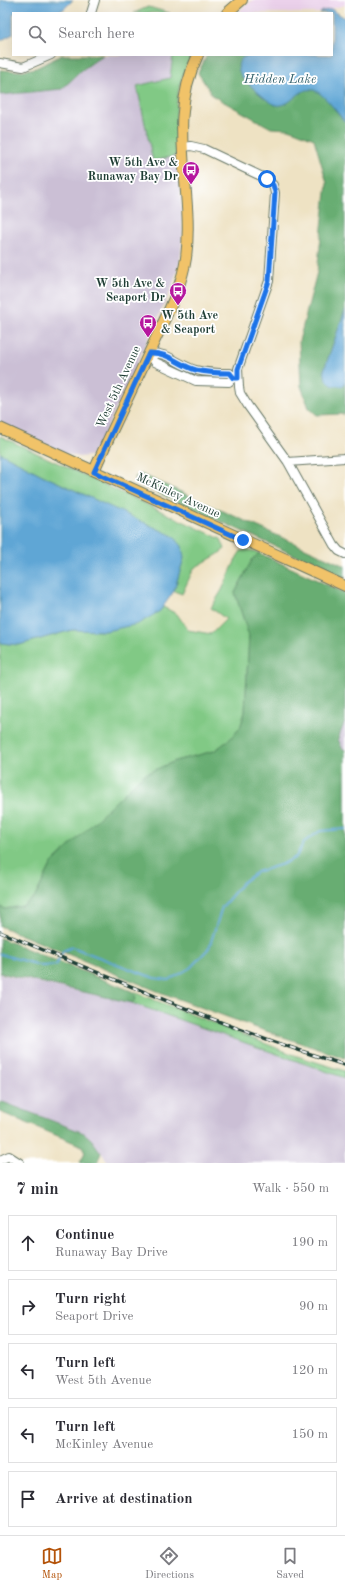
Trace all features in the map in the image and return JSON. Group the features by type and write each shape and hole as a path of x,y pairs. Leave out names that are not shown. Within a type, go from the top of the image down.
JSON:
{"main road":[{"path":"228,12 242,0"},
{"name":"West 5th Avenue","path":"94,472 171,306 183,272 186,259 188,228 182,133 184,99 186,87 198,56"},
{"name":"McKinley Avenue","path":"0,428 345,586"}],"street":[{"path":"91,12 95,0"},
{"path":"0,63 23,67 49,56"},
{"path":"183,147 191,146 204,149 267,179 273,185 275,192 269,281 236,378 240,393 288,462 334,545 345,554"},
{"path":"149,353 159,353 194,370 208,373 230,373 236,378"},
{"path":"288,462 345,458"},
{"path":"0,1160 9,1156 20,1163"}],"shaded area":[{"path":"253,0 345,0 345,5 322,12 241,12 240,10"},
{"path":"102,56 173,56 170,78 137,86 153,161 178,155 183,232 180,262 171,290 98,447 90,456 79,457 63,453 0,423 0,95 62,89 82,70"},
{"path":"345,721 345,750 342,748 338,739"},
{"path":"0,974 132,1003 345,1078 345,1163 109,1163 92,1140 84,1133 0,1101"}],"green space":[{"path":"148,7 166,12 136,12"},
{"path":"60,56 102,56 82,70 62,89 0,95 0,70 19,71 36,68"},
{"path":"173,56 192,56 181,80 178,92 176,128 178,155 153,161 137,86 170,78"},
{"path":"206,56 252,56 244,57 242,79 270,102 280,105 285,104 304,91 309,89 315,90 327,100 345,122 345,310 324,370 343,386 345,383 345,414 317,415 309,408 301,386 299,341 317,272 327,183 314,139 289,129 271,128 213,96 198,73"},
{"path":"0,436 221,539 225,549 194,568 182,594 174,591 184,558 173,536 44,476 0,453"},
{"path":"141,474 345,566 345,578 136,483 135,477"},
{"path":"248,550 259,553 252,560 235,593 249,636 245,712 240,728 229,740 214,751 175,761 52,863 35,897 23,906 5,909 0,907 0,643 19,645 72,630 105,631 160,611 163,607 177,614 188,630 211,634 226,619 211,608 222,590 237,557 241,551"},
{"path":"259,553 345,593 345,721 338,739 342,748 345,750 345,1058 254,1027 157,991 0,926 0,907 5,909 23,906 35,897 52,863 143,775 175,761 214,751 229,740 240,728 245,712 249,636 235,593 252,560"},
{"path":"0,938 134,992 136,999 132,1003 0,973"},
{"path":"134,992 297,1056 345,1071 345,1078 132,1003 136,999"},
{"path":"0,1101 84,1133 92,1140 101,1153 97,1163 80,1163 85,1152 82,1146 0,1112"}],"water":[{"path":"0,0 73,0 64,9 58,12 12,12 12,35 0,41"},
{"name":"Hidden Lake","path":"331,9 345,18 345,122 321,94 313,90 303,92 286,104 273,104 244,80 238,66 241,60 247,56 333,56 333,12 322,12"},
{"path":"345,310 345,383 343,386 333,386 326,380 324,370"},
{"path":"0,453 44,476 173,536 182,546 184,558 174,591 160,611 138,624 106,631 72,630 19,645 0,643"}],"waterway":[{"path":"0,954 42,966 56,965 63,951 72,947 154,978 169,980 190,968 209,948 222,907 243,882 257,872 283,864 296,857 304,842 320,831 345,829"}],"railway":[{"path":"0,932 257,1036 345,1065"}],"place":[{"name":"W 5th Ave & Runaway Bay Dr","path":"191,185"},
{"name":"W 5th Ave & Seaport Dr","path":"178,306"},
{"name":"W 5th Ave & Seaport","path":"148,338"}],"route":[{"path":"243,540 94,472 106,443 149,353 159,353 194,370 208,373 230,373 234,378 238,378 238,369 269,281 275,192 273,185 267,179"}]}
